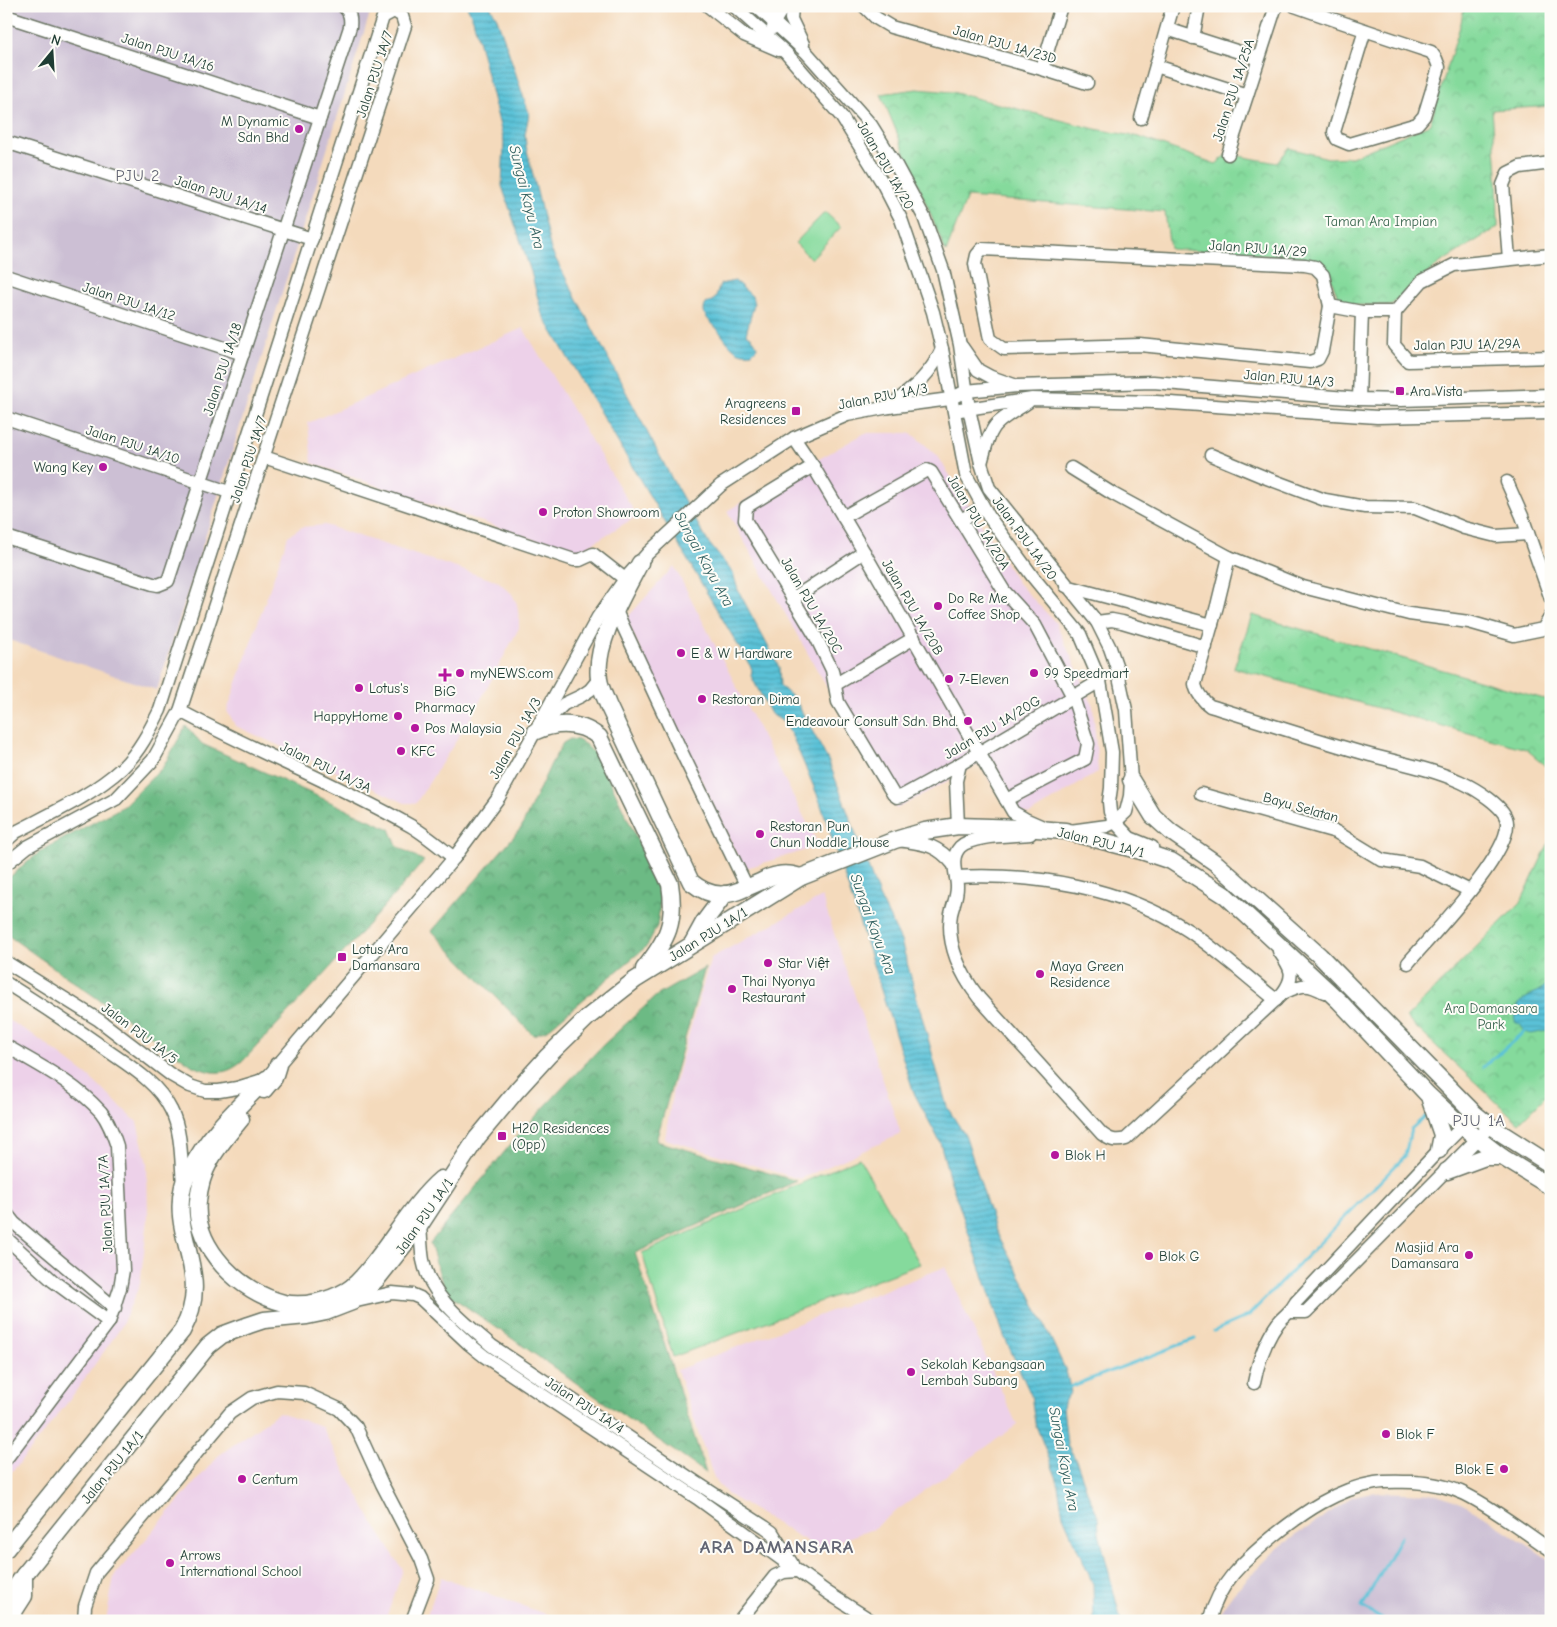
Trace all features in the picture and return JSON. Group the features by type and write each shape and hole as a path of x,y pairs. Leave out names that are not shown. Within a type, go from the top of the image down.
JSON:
{"main road":[{"path":"644,558 628,581 606,632 602,645 599,679 608,705 691,882 703,891 725,894 747,888 776,875 803,876"},
{"path":"536,731 560,724 574,725 592,731 599,737 670,884 672,900 671,917 666,939 635,980"},
{"path":"1131,780 1153,816 1171,832 1217,864 1320,956 1475,1114 1490,1126 1551,1165"},
{"name":"Jalan PJU 1A/1","path":"6,1601 24,1575 208,1346 222,1336 248,1324 264,1320 313,1314 352,1302 377,1278 420,1225 495,1115 548,1056 588,1017 635,980 803,876 895,840 925,831 958,826 1065,831 1171,861 1226,896 1340,1001 1428,1095 1463,1127 1502,1157 1551,1187"},
{"path":"692,944 704,922 725,894"},
{"path":"278,1065 274,1078 208,1162 201,1182 198,1204 204,1237 213,1252 244,1285 264,1296 285,1303 305,1304 326,1300 347,1291 363,1277 418,1205 440,1180 455,1172"},
{"path":"6,1549 182,1331 188,1320 195,1296 194,1276 181,1213 183,1185 196,1158 208,1141 266,1079"},
{"path":"1428,1095 1440,1124 1442,1135 1438,1150"},
{"path":"1447,1171 1485,1157 1502,1157"},
{"path":"8,1621 24,1596 24,1575"}],"street":[{"name":"Jalan PJU 1A/18","path":"6,537 153,584 164,584 170,576 350,27 351,18 342,6"},
{"path":"708,6 744,35 789,57 793,55 776,37 773,29 774,22 784,6"},
{"name":"Jalan PJU 1A/20","path":"734,6 789,57 841,116 885,188 901,219 933,312 966,475 983,506 1033,577 1080,634 1100,681 1112,752 1109,802 1110,812 1115,822 1126,812 1131,780 1126,710 1117,668 1110,648 1096,622 989,488 981,463 969,409 960,345 943,270 924,216 872,126 806,52 756,6"},
{"path":"792,6 791,19 806,52"},
{"name":"Jalan PJU 1A/23D","path":"864,6 876,18 891,27 1087,83"},
{"path":"1042,69 1061,6"},
{"path":"1142,118 1173,6"},
{"path":"1193,38 1199,6"},
{"name":"Jalan PJU 1A/25A","path":"1228,154 1276,6"},
{"path":"1295,6 1430,52 1436,59 1439,67 1424,116 1417,124 1349,144 1337,139 1334,132 1365,30"},
{"name":"Jalan PJU 1A/7","path":"6,841 16,832 88,793 122,767 142,742 160,710 383,17 394,11 402,16 406,26 180,711 153,760 116,799 27,847 6,864"},
{"name":"Jalan PJU 1A/16","path":"6,16 320,118"},
{"path":"1167,30 1258,58"},
{"path":"1156,66 1247,95"},
{"name":"Jalan PJU 1A/14","path":"6,142 312,240"},
{"path":"1509,259 1503,185 1508,173 1520,167 1551,164"},
{"name":"Jalan PJU 1A/29","path":"982,250 1305,265 1315,268 1323,275 1330,306 1322,351 1318,359 1310,362 1140,345 1004,349 990,339 974,264 977,255 982,250"},
{"path":"1330,306 1362,312 1395,312 1422,281 1454,265 1551,255"},
{"name":"Jalan PJU 1A/12","path":"6,276 243,354"},
{"path":"1359,399 1362,312"},
{"name":"Jalan PJU 1A/29A","path":"1395,312 1394,345 1408,361 1551,357"},
{"path":"960,345 978,370 991,377 1017,386"},
{"path":"890,407 922,381 937,360 942,349"},
{"name":"Jalan PJU 1A/3","path":"966,391 1017,386 1153,382 1359,399 1401,400 1551,395"},
{"path":"952,405 966,391"},
{"path":"981,463 994,427 1032,399"},
{"path":"969,409 1032,399 1156,402 1377,418 1551,413"},
{"name":"Jalan PJU 1A/3","path":"644,558 722,485 794,438 847,415 890,407 952,405 969,409"},
{"name":"Jalan PJU 1A/10","path":"6,418 250,499"},
{"name":"Jalan PJU 1A/20B","path":"794,438 813,466 864,552 1013,812 1048,829"},
{"path":"1211,455 1324,500 1365,507 1415,508 1464,528 1496,536 1528,534"},
{"path":"264,457 574,560 580,560 593,554 628,581"},
{"name":"Jalan PJU 1A/20C","path":"813,466 746,507 745,520 816,637 832,670 838,702 893,794 897,797"},
{"path":"1070,468 1229,558 1303,587 1408,614 1468,622 1514,635 1543,629 1551,616"},
{"name":"Jalan PJU 1A/20A","path":"843,517 927,470 931,472 1004,591 1034,625 1073,697 1088,744 1085,759 1006,800"},
{"path":"1507,482 1522,516 1551,599"},
{"path":"961,520 983,506"},
{"path":"792,599 864,552"},
{"path":"1229,558 1206,647 1196,677 1196,688 1210,706 1370,755 1428,769 1462,782 1504,811 1508,822 1506,832 1495,857 1470,891 1408,963"},
{"name":"Jalan PJU 1A/3","path":"266,1079 454,858 499,797 598,617 628,581"},
{"name":"Jalan PJU 1A/20","path":"1066,586 1212,625"},
{"path":"616,611 747,888"},
{"path":"1096,622 1112,620 1122,622 1206,647"},
{"path":"836,684 914,638"},
{"path":"536,731 564,704 590,690 599,679"},
{"name":"Jalan PJU 1A/20G","path":"897,797 960,764 1100,681"},
{"name":"Jalan PJU 1A/3A","path":"180,711 413,827 454,858"},
{"path":"958,826 956,781 960,764"},
{"name":"Bayu Selatan","path":"1201,794 1336,832 1382,860 1420,866 1470,891"},
{"path":"1226,896 1186,861 1169,852 1142,844 1130,838 1115,822 1107,826 974,840 961,846 956,853 953,864 956,877 956,896 950,926 952,946 955,958 971,988 1102,1134 1110,1140 1118,1141 1126,1139 1289,986 1292,976 1290,967 1265,933"},
{"path":"895,840 939,849 953,864"},
{"path":"956,877 1046,880 1128,900 1188,931 1279,996"},
{"name":"Jalan PJU 1A/5","path":"6,962 99,1020 171,1075 190,1086 205,1091 219,1091 238,1088 266,1079"},
{"path":"6,983 70,1024 139,1073 163,1096 172,1111 177,1127 183,1185"},
{"path":"1279,996 1304,985 1313,986 1340,1001"},
{"name":"Jalan PJU 1A/7A","path":"6,1046 47,1069 75,1089 101,1112 111,1129 117,1146 123,1270 115,1308 109,1322 6,1459"},
{"path":"1254,1383 1261,1356 1280,1321 1291,1312 1296,1302 1438,1150 1475,1114"},
{"path":"1291,1312 1306,1312 1490,1126"},
{"path":"9,1222 115,1308"},
{"name":"Jalan PJU 1A/4","path":"420,1225 423,1260 429,1279 434,1290 459,1325 469,1344 484,1356 697,1498 796,1571 872,1621"},
{"path":"6,1238 53,1280 109,1322"},
{"name":"Jalan PJU 1A/4","path":"352,1302 406,1293 420,1298 688,1478 772,1532 796,1571"},
{"path":"84,1621 86,1606 96,1573 224,1420 230,1413 252,1398 277,1391 304,1393 339,1409 356,1427 382,1484 421,1559 428,1579 412,1621"},
{"path":"1209,1621 1216,1598 1225,1583 1257,1549 1321,1503 1359,1486 1377,1482 1422,1483 1455,1490 1476,1500 1551,1550"},
{"path":"739,1621 774,1576 775,1556"},
{"path":"774,1576 784,1572 796,1571"}],"shaded area":[{"path":"6,6 360,6 371,10 157,690 6,639"},
{"path":"523,328 637,516 575,554 312,463 308,423"},
{"path":"865,433 911,433 937,455 1018,583 1055,622 1082,680 1093,706 1098,772 1030,814 1013,812 979,764 896,809 727,511"},
{"path":"325,525 499,582 512,594 517,604 519,628 472,716 416,803 405,803 236,726 227,711 288,536 302,527"},
{"path":"674,566 819,846 743,869 626,619"},
{"path":"822,897 901,1134 800,1179 665,1139 673,1089 711,958"},
{"path":"6,1019 32,1034 88,1076 137,1122 147,1163 148,1219 140,1284 120,1329 68,1402 18,1465 6,1477"},
{"path":"945,1267 1017,1425 873,1529 818,1548 727,1494 714,1478 677,1370"},
{"path":"279,1412 321,1426 372,1521 403,1570 385,1621 106,1621 114,1576 218,1456"},
{"path":"1372,1492 1436,1494 1455,1500 1483,1515 1551,1561 1551,1621 1219,1621 1223,1607 1234,1592 1278,1548 1354,1496"},
{"path":"441,1577 565,1621 425,1621"}],"green space":[{"name":"Taman Ara Impian","path":"1464,6 1548,6 1551,8 1551,106 1492,110 1497,172 1498,227 1440,263 1391,305 1358,305 1340,302 1327,268 1290,257 1170,249 1165,212 967,197 946,252 881,94 917,89 952,92 1095,129 1139,137 1216,164 1228,154 1277,163 1289,148 1328,158 1352,157 1430,124 1461,23"},
{"path":"825,212 841,227 811,259 795,243"},
{"path":"1252,615 1551,701 1551,770 1526,749 1234,668"},
{"path":"186,726 202,744 390,829 397,846 424,861 329,969 242,1062 224,1072 207,1071 193,1066 6,934 6,880 41,851 122,807 163,767"},
{"path":"570,739 578,740 586,745 599,758 647,860 660,894 659,913 657,926 647,946 547,1030 533,1035 432,931 521,828 551,764 563,743"},
{"name":"Ara Damansara Park","path":"1551,838 1551,1091 1519,1123 1406,1018 1521,902"},
{"path":"705,968 656,1141 797,1181 635,1253 706,1473 445,1292 430,1243 519,1134 602,1046 656,996"},
{"path":"859,1158 920,1264 673,1357 642,1253"}],"water":[{"name":"Sungai Kayu Ara","path":"467,6 490,6 496,16 508,50 529,114 525,134 526,146 551,250 672,479 708,542 733,573 738,590 779,667 780,686 795,699 829,762 879,896 901,941 947,1107 966,1137 995,1229 1031,1296 1066,1371 1071,1392 1065,1400 1063,1407 1067,1444 1076,1460 1098,1515 1099,1533 1121,1621 1094,1621 1093,1584 1063,1516 1057,1479 1035,1423 1031,1395 1004,1336 949,1176 940,1142 914,1093 819,799 793,738 784,722 771,714 751,676 752,669 542,314 531,272 502,186 504,142 473,19"},
{"path":"735,281 752,296 754,304 746,334 750,336 757,348 752,353 741,352 732,347 704,312 706,304 715,299 720,284"},
{"path":"1551,983 1551,1030 1531,1034 1524,1032 1521,1025 1515,1022 1516,1011 1520,1002"}],"waterway":[{"path":"1483,1067 1526,1030"},
{"path":"1214,1331 1248,1316 1405,1156 1411,1129 1428,1114"},
{"path":"1067,1388 1195,1339"},
{"path":"1385,1621 1362,1607 1401,1536"}],"place":[{"name":"M Dynamic Sdn Bhd","path":"299,129"},
{"name":"Ara Vista","path":"1400,391"},
{"name":"Aragreens Residences","path":"796,411"},
{"name":"Wang Key","path":"103,467"},
{"name":"Proton Showroom","path":"543,512"},
{"name":"Do Re Me Coffee Shop","path":"938,606"},
{"name":"E & W Hardware","path":"681,653"},
{"name":"myNEWS.com","path":"460,673"},
{"name":"99 Speedmart","path":"1034,673"},
{"name":"BiG Pharmacy","path":"445,675"},
{"name":"7-Eleven","path":"949,679"},
{"name":"Lotus's","path":"359,688"},
{"name":"Restoran Dima","path":"702,699"},
{"name":"HappyHome","path":"398,716"},
{"name":"Endeavour Consult Sdn. Bhd.","path":"968,721"},
{"name":"Pos Malaysia","path":"415,728"},
{"name":"KFC","path":"401,751"},
{"name":"Restoran Pun Chun Noddle House","path":"760,834"},
{"name":"Lotus Ara Damansara","path":"342,957"},
{"name":"Star Việt","path":"768,963"},
{"name":"Maya Green Residence","path":"1040,974"},
{"name":"Thai Nyonya Restaurant","path":"732,989"},
{"name":"H2O Residences (Opp)","path":"502,1136"},
{"name":"Blok H","path":"1055,1155"},
{"name":"Masjid Ara Damansara","path":"1469,1255"},
{"name":"Blok G","path":"1149,1256"},
{"name":"Sekolah Kebangsaan Lembah Subang","path":"911,1372"},
{"name":"Blok F","path":"1386,1434"},
{"name":"Blok E","path":"1504,1469"},
{"name":"Centum","path":"242,1479"},
{"name":"Arrows International School","path":"170,1563"}],"district":[{"name":"PJU 2","path":"138,175"},
{"name":"PJU 1A","path":"1479,1120"},
{"name":"ARA DAMANSARA","path":"777,1546"}]}
